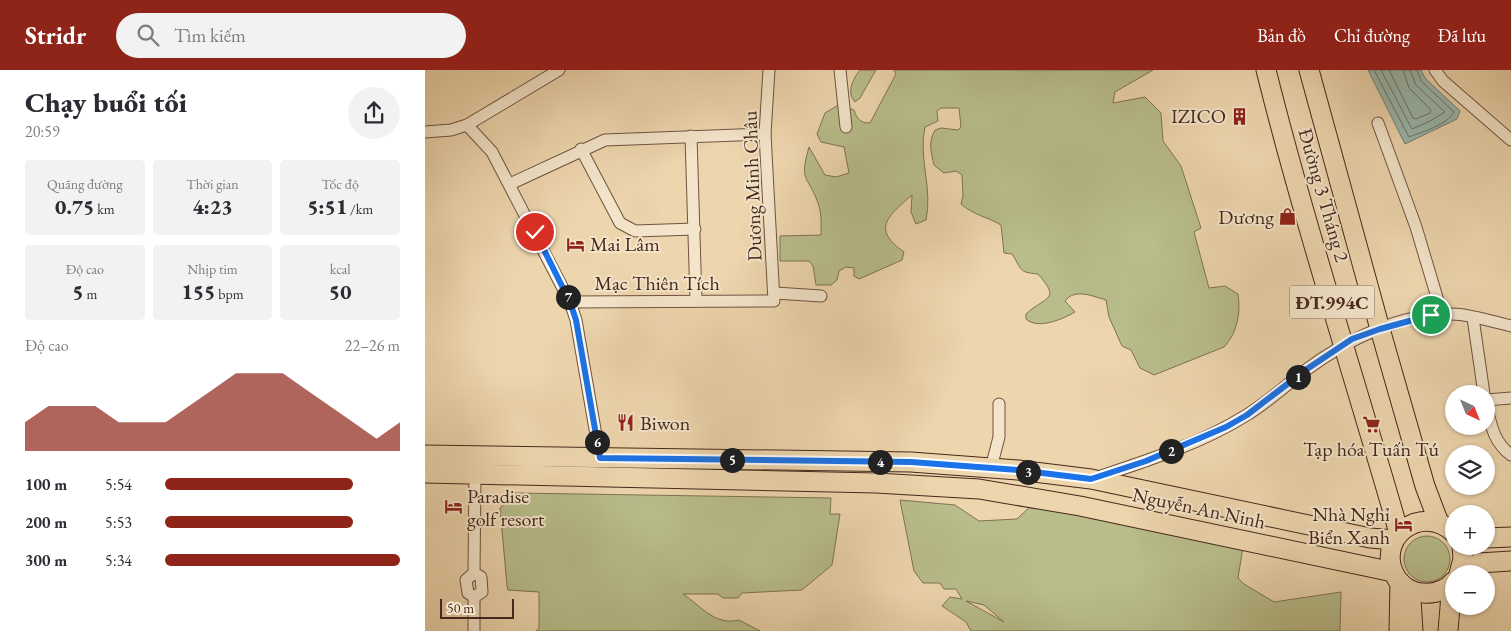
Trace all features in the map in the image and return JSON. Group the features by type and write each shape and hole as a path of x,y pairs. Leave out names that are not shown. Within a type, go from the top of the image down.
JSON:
{"main road":[{"name":"Đường 3 Tháng 2","path":"1266,70 1300,200 1361,336 1425,486 1439,525"},
{"name":"Đường 3 Tháng 2","path":"1275,70 1302,176 1361,336"},
{"name":"Đường 3 Tháng 2","path":"1297,70 1347,246 1361,336"},
{"name":"Đường 3 Tháng 2","path":"1309,70 1400,533"},
{"name":"Nguyễn An Ninh","path":"425,455 474,465 979,489 1080,506 1401,582 1430,594 1445,585"},
{"name":"Nguyễn An Ninh","path":"425,472 474,465 600,458 875,462 991,468 1091,479 1370,538 1400,533"},
{"path":"875,462 876,483"},
{"path":"1053,500 1055,476"},
{"path":"1080,506 1091,479"},
{"name":"ĐT.994C","path":"1413,631 1401,582 1390,562 1400,533 1439,525"},
{"path":"1495,538 1511,537"},
{"path":"1476,565 1479,563 1511,561"},
{"name":"ĐT.994C","path":"1399,631 1401,582"},
{"path":"1439,631 1445,609"},
{"path":"1448,631 1450,615"}],"street":[{"path":"425,132 451,130 467,125 559,70"},
{"name":"Dương Minh Châu","path":"769,70 765,134 774,297"},
{"path":"840,70 847,127"},
{"path":"1435,70 1443,81 1511,140"},
{"path":"1378,123 1416,227 1441,314"},
{"path":"467,125 492,152 570,302 576,320 600,458"},
{"path":"510,184 598,141 765,134"},
{"path":"691,136 696,302"},
{"path":"581,149 620,223 635,231 695,229"},
{"name":"Mạc Thiên Tích","path":"570,302 696,302 821,296"},
{"path":"1091,479 1146,461 1226,427 1247,415 1361,336 1431,315 1441,314 1454,314 1511,326"},
{"path":"1473,318 1483,385"},
{"path":"1495,399 1511,398"},
{"path":"991,468 999,437 999,404"},
{"path":"1495,435 1504,450 1511,456"},
{"path":"474,465 474,573 481,576 482,592 474,597 474,631"}],"green space":[{"path":"860,70 876,70 860,98 855,102 852,98 851,90 853,81"},
{"path":"894,70 1153,70 1115,92 1113,103 1145,97 1161,113 1163,141 1181,166 1201,228 1194,232 1209,288 1225,286 1238,294 1237,322 1232,335 1224,347 1154,375 1140,368 1131,350 1122,346 1109,317 1106,300 1084,294 1074,295 1065,301 1075,312 1070,315 1051,322 1037,324 1026,319 1026,314 1048,297 1050,294 1049,289 1038,274 1022,270 1012,254 1004,253 1001,225 970,211 961,204 963,196 962,175 956,171 944,173 934,165 931,147 933,134 935,130 941,128 958,130 961,127 959,108 941,108 937,111 938,121 925,127 923,150 928,197 926,220 916,224 911,212 912,195 890,216 887,223 888,236 904,252 902,260 859,279 854,276 854,268 846,267 839,271 837,280 831,285 816,285 813,266 809,261 780,261 780,236 821,235 819,207 805,173 809,147 825,175 836,177 849,173 844,147 821,142 817,134 825,113 840,104 854,110 861,121 870,123 896,74"},
{"path":"516,493 831,498 830,514 840,514 832,565 802,590 742,593 738,598 723,598 718,594 683,594 715,618 730,621 739,620 760,631 536,631 539,628 539,592 508,590 507,586 500,508"},
{"path":"900,500 955,505 979,521 1017,519 1032,505 1243,547 1238,578 1244,584 1274,602 1341,592 1340,631 971,631 966,622 942,606 950,597 962,599 956,589 944,589 940,583 923,583 914,571","holes":["966,601 984,605 1004,622"]},
{"path":"1427,536 1440,540 1445,545 1445,555 1449,555 1450,559 1449,565 1445,565 1445,573 1436,580 1427,582 1414,578 1408,572 1404,559 1408,546 1414,540"}],"water":[{"path":"1368,70 1421,70 1425,78 1460,111 1457,119 1405,144"}],"place":[{"name":"IZICO","path":"1240,116"},
{"name":"Dương","path":"1288,217"},
{"name":"Mai Lâm","path":"576,244"},
{"name":"Biwon","path":"626,423"},
{"name":"Tạp hóa Tuấn Tú","path":"1371,425"},
{"name":"Paradise golf resort","path":"453,507"},
{"name":"Nhà Nghỉ Biển Xanh","path":"1404,525"}],"route":[{"path":"535,232 560,280 576,320 600,458 911,462 1018,470 1091,479 1146,461 1226,427 1247,415 1307,369 1352,339 1431,315"}]}
